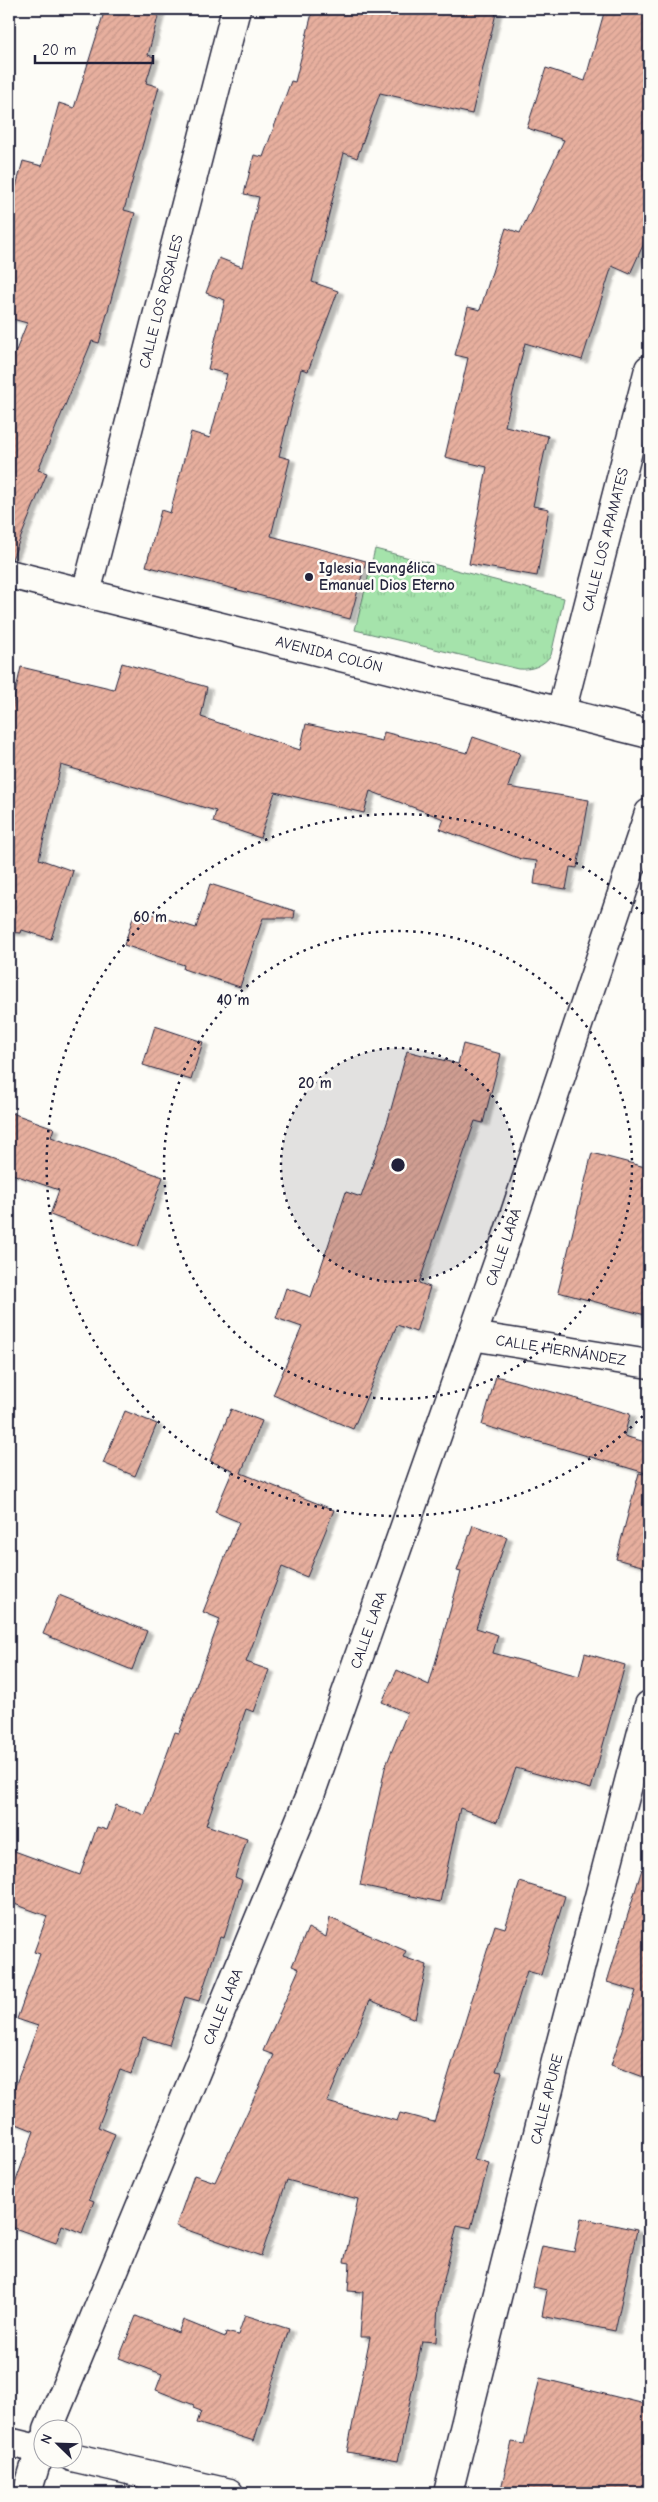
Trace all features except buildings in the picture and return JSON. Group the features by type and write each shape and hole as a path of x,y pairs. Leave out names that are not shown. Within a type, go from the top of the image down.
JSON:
{"street":[{"name":"CALLE LOS ROSALES","path":"86,593 236,9"},
{"name":"CALLE LOS APAMATES","path":"561,712 649,369"},
{"name":"AVENIDA COLÓN","path":"9,574 649,734"},
{"name":"CALLE LARA","path":"52,2420 309,1798 472,1336 649,813"},
{"name":"CALLE HERNÁNDEZ","path":"472,1336 649,1364"},
{"name":"CALLE APURE","path":"448,2493 556,2061 649,1705"},
{"path":"9,2442 32,2443"},
{"path":"82,2459 229,2493"},
{"name":"CALLE LARA","path":"27,2493 34,2470"}],"green space":[{"path":"375,549 564,598 551,655 537,666 519,669 355,630"}],"place":[{"name":"Iglesia Evangélica Emanuel Dios Eterno","path":"309,577"}]}
